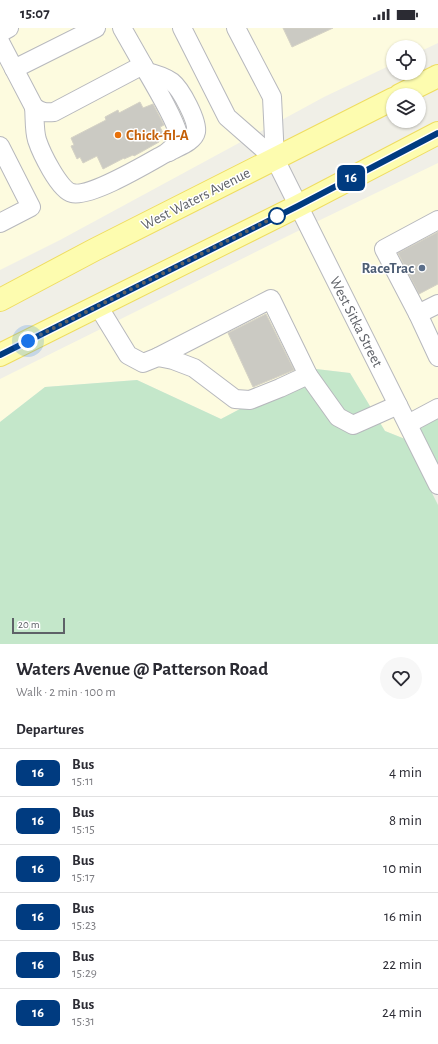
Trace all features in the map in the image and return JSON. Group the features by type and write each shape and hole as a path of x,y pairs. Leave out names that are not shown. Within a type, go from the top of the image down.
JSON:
{"main road":[{"path":"414,88 438,76"},
{"name":"West Waters Avenue","path":"0,300 94,250 386,103"},
{"path":"0,355 298,206 438,133"}],"street":[{"path":"0,33 9,28"},
{"path":"14,69 96,28"},
{"path":"0,42 34,107 37,139 42,152 64,189 71,193 83,193 97,189 166,153 175,145 178,136 175,124 122,28"},
{"path":"182,28 227,117 275,159"},
{"path":"236,28 272,97 275,159"},
{"path":"34,107 40,112 54,112 145,68"},
{"path":"0,146 31,207 0,223"},
{"name":"West Sitka Street","path":"275,159 438,484"},
{"path":"438,220 384,249 418,314 438,357"},
{"path":"98,306 128,355 143,363 158,357 270,299 308,375 338,417 353,425 398,405"},
{"path":"418,314 438,304"},
{"path":"158,357 173,360 194,368 235,399 250,400 308,375"},
{"path":"408,424 438,408"}],"shaded area":[{"path":"0,28 438,28 438,43 426,49 426,40 386,40 386,67 324,97 60,240 0,270"},
{"path":"438,163 438,417 420,429 316,222"},
{"path":"300,230 405,439 385,431 350,373 316,369 221,419 137,380 45,387 0,422 0,379"}],"green space":[{"path":"316,369 350,373 385,431 405,439 438,505 438,644 0,644 0,422 45,387 137,380 221,419"},
{"path":"438,417 438,465 420,429"}],"building":[{"path":"283,28 333,28 292,47"},
{"name":"Chick-fil-A","path":"140,102 143,108 153,104 164,125 160,127 163,133 156,136 159,142 134,156 124,158 103,169 97,156 83,163 80,157 77,159 71,146 74,145 71,138 106,120 105,117 118,110 119,113"},
{"name":"RaceTrac","path":"438,232 438,284 419,294 398,253"},
{"path":"266,314 294,370 253,387 228,333"}],"bus line":[{"name":"16","path":"0,355 298,206 438,133"}],"place":[{"name":"Chick-fil-A","path":"118,135"},
{"name":"RaceTrac","path":"422,268"}],"route":[{"path":"28,341 277,216"}]}
